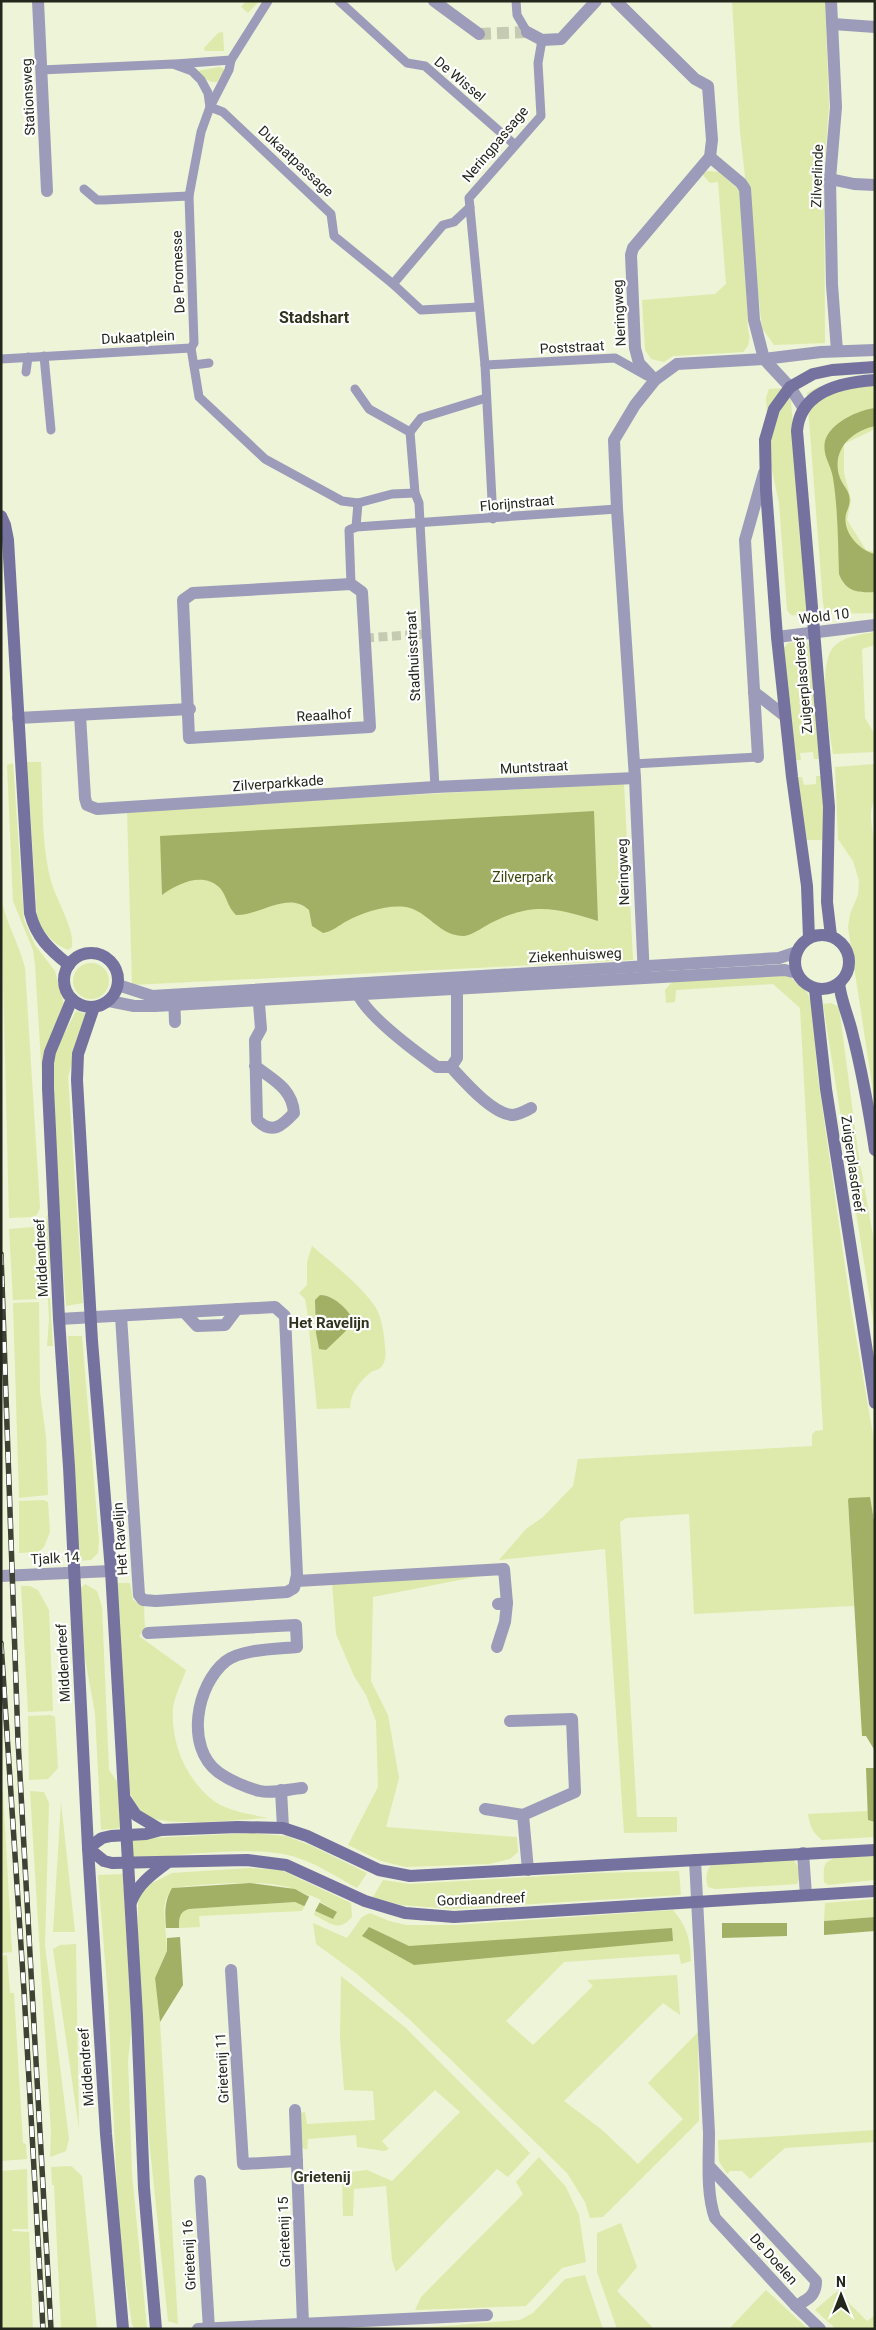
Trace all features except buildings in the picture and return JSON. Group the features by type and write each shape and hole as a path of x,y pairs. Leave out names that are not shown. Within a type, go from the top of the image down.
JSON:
{"main road":[{"path":"790,387 813,374 832,370 875,367"},
{"path":"804,409 813,398 833,386 875,380"},
{"name":"Zuigerplasdreef","path":"790,387 774,409 765,440 777,637 790,761 808,886 809,938"},
{"name":"Zuigerplasdreef","path":"804,409 798,419 797,431 825,759 829,839 827,902 831,936"},
{"path":"1,516 6,525 8,540 30,914 38,936 68,966"},
{"path":"820,935 831,936 843,944 849,957 848,972 832,988 815,989 802,980 797,973 795,966 797,952 809,938 820,935"},
{"path":"84,954 100,955 112,963 116,970 118,986 115,994 109,1001 94,1008 78,1004 72,999 64,982 68,966 84,954"},
{"name":"Zuigerplasdreef","path":"839,983 841,997 852,1030 867,1099 875,1150"},
{"name":"Zuigerplasdreef","path":"815,989 828,1099 875,1403"},
{"name":"Middendreef","path":"72,999 50,1052 48,1063 59,1319 69,1467 88,1848 106,2134 123,2329"},
{"path":"94,1008 81,1042 77,1065 91,1318 111,1571 127,1835 144,2188 156,2329"},
{"path":"124,1795 136,1815 161,1830"},
{"name":"Gordiaandreef","path":"875,1850 410,1876 379,1870 308,1836 283,1828 238,1827 161,1830 146,1834 102,1838 88,1848 104,1861 128,1864 248,1860 286,1865 365,1901 405,1913 454,1917 875,1891"},
{"path":"130,1904 135,1892 146,1879 167,1863"}],"street":[{"name":"Stationsweg","path":"38,1 48,191"},
{"name":"De Promesse","path":"192,348 189,196 201,132 210,108 229,70 231,60 268,1"},
{"name":"De Wissel","path":"339,1 407,63 425,66 515,145"},
{"path":"516,1 517,15 527,32 542,40 561,39 596,1"},
{"path":"616,1 695,79 708,86 712,140 710,157 741,183 745,189 754,320 764,359 790,387 804,409"},
{"name":"Zilverlinde","path":"831,1 836,107 830,180 832,285 837,351"},
{"path":"438,5 479,34"},
{"path":"833,24 875,27"},
{"name":"Neringpassage","path":"493,519 485,366 469,198 541,116 538,63 542,40"},
{"path":"41,70 231,60"},
{"path":"173,64 192,71 201,80 208,93 210,108"},
{"name":"Dukaatpassage","path":"210,108 224,112 303,187 331,214 334,236 393,284"},
{"name":"Neringweg","path":"643,972 634,778 616,509 614,440 634,405 655,380 639,363 635,348 631,261 633,248 710,157"},
{"path":"830,180 875,185"},
{"path":"84,189 97,200 189,196"},
{"name":"Neringpassage","path":"393,284 443,225 454,222 470,207"},
{"path":"393,284 421,310 478,307"},
{"name":"Dukaatplein","path":"1,358 192,348 199,397 265,458 342,501 358,503"},
{"path":"655,380 676,364 764,359 821,352 875,350"},
{"path":"44,356 51,430"},
{"path":"26,372 28,357"},
{"name":"Poststraat","path":"485,366 615,358 655,380"},
{"path":"194,365 208,363"},
{"path":"355,389 369,409 410,432 420,418 480,398 486,398"},
{"name":"Stadhuisstraat","path":"410,432 415,493 419,503 435,787"},
{"path":"633,764 758,757 745,540 766,468"},
{"path":"358,503 392,494 415,493"},
{"name":"Reaalhof","path":"351,584 349,530 356,527 358,503"},
{"name":"Florijnstraat","path":"356,527 616,509"},
{"name":"Reaalhof","path":"351,584 362,592 370,727 189,738 190,709 183,600 193,593 351,584"},
{"name":"Wold 10","path":"777,637 875,625"},
{"path":"754,692 785,716"},
{"path":"18,718 190,709"},
{"name":"Zilverparkkade","path":"80,715 87,805 98,809 435,787"},
{"name":"Muntstraat","path":"435,787 634,778"},
{"name":"Ziekenhuisweg","path":"355,989 457,989 779,958 797,952"},
{"name":"Ziekenhuisweg","path":"109,1001 134,1006 175,1000 258,994 643,972 785,970 797,973"},
{"name":"Ziekenhuisweg","path":"118,986 152,996 175,1000"},
{"path":"355,989 399,1039 437,1068 451,1067 499,1111 512,1115 522,1113 531,1108"},
{"path":"451,1067 457,1058 457,989"},
{"path":"255,1066 286,1091 293,1101 294,1113 282,1126 273,1128 262,1126 257,1120 255,1066 255,1040 261,1029 258,994"},
{"path":"175,1000 175,1022"},
{"path":"59,1319 184,1312 197,1326 225,1325 237,1309 275,1307 285,1316 292,1436 297,1581"},
{"name":"Het Ravelijn","path":"122,1316 139,1595 143,1600 156,1601 287,1592 294,1588 297,1581 504,1569 503,1604 506,1622 497,1648"},
{"name":"Tjalk 14","path":"1,1576 111,1571"},
{"path":"148,1633 296,1626 297,1647 255,1651 228,1660 212,1675 201,1696 198,1714 204,1756 218,1772 261,1791 302,1788"},
{"path":"485,1808 523,1815 575,1792 572,1720 510,1721"},
{"path":"281,1790 283,1828"},
{"name":"Gordiaandreef","path":"523,1815 528,1870"},
{"path":"803,1853 806,1895"},
{"name":"De Doelen","path":"695,1860 698,1902 709,2166 712,2210 715,2218 796,2306 811,2297 816,2290 816,2281 709,2166"},
{"name":"Grietenij 11","path":"231,1970 243,2164 296,2161"},
{"name":"Grietenij 15","path":"295,2110 303,2324"},
{"name":"Grietenij 16","path":"200,2180 205,2328"},
{"path":"796,2306 820,2329"},
{"path":"205,2328 487,2315"}],"green space":[{"path":"246,1 259,1 248,13 241,7"},
{"path":"732,1 825,1 829,105 824,174 825,343 774,345 762,328 740,132"},
{"path":"223,32 224,51 205,51 204,48 218,33"},
{"path":"220,67 225,70 217,82 212,82 198,76 197,71"},
{"path":"708,171 719,172 741,192 749,344 743,352 673,356 664,362 651,359 645,350 642,300 715,294 726,284 718,182 710,183 702,174"},
{"path":"875,384 875,429 844,444 844,473 851,500 847,520 866,550 875,552 875,613 829,614 825,613 823,603 807,393 818,387"},
{"path":"790,388 807,610 800,616 791,615 787,610 779,503 770,461 766,398 769,389"},
{"path":"875,632 875,645 862,649 865,718 875,735 875,752 833,754 825,695 827,664 831,651 838,643 846,639"},
{"path":"806,641 810,645 820,759 814,759 813,752 800,753 801,760 794,760 784,648 788,643"},
{"path":"27,762 41,762 43,822 48,867 53,889 71,932 72,947 68,950 49,937 37,918"},
{"path":"13,763 24,920 35,945 55,971 64,1005 54,1029 53,1228 49,1282 53,1346 47,1346 49,1320 44,1226 50,1206 35,965 33,950 13,901 7,765"},
{"path":"875,764 875,800 871,815 875,845 875,1104 848,927 850,914 858,895 859,881 853,861 838,839 835,767"},
{"path":"816,776 822,776 824,840 807,840 796,777 802,777 804,785 816,784"},
{"name":"Zilverpark","path":"624,783 633,960 132,985 127,811"},
{"path":"1,897 25,968 40,1208 37,1215 32,1217 9,1218"},
{"path":"91,963 98,964 104,968 108,974 108,988 104,994 98,998 91,999 84,998 78,994 74,988 73,981 74,974 78,968 84,964"},
{"path":"788,975 807,992 813,1008 817,1071 851,1308 875,1446 875,1526 870,1497 848,1500 854,1606 694,1614 689,1514 626,1518 620,1522 637,1817 677,1817 677,1832 624,1833 605,1549 499,1560 526,1529 543,1517 573,1486 578,1459 812,1446 812,1435 815,1431 823,1430 800,1008 773,984 676,990 675,1002 666,1003 665,990 673,981"},
{"path":"831,1003 839,1007 858,1151 875,1247 875,1332 823,1004"},
{"path":"76,1011 86,1014 68,1077 83,1303 66,1306 56,1171 53,1062 58,1046"},
{"path":"34,1227 39,1299 13,1300 9,1229"},
{"path":"312,1246 346,1275 370,1299 380,1317 385,1342 384,1361 380,1368 371,1372 359,1384 353,1393 350,1408 317,1409 307,1310 305,1299 299,1293 307,1285 307,1262","holes":["331,1297 350,1314 318,1346 315,1300"]},
{"path":"39,1302 40,1392 46,1437 48,1495 19,1498 13,1303"},
{"path":"68,1336 82,1336 99,1541 98,1553 91,1560 78,1561"},
{"path":"43,1500 48,1502 50,1532 44,1547 39,1552 19,1553 19,1501"},
{"path":"495,1573 373,1597 371,1681 388,1715 399,1778 386,1827 517,1837 518,1852 510,1859 489,1864 406,1867 381,1861 348,1845 378,1787 376,1721 366,1695 354,1676 336,1634 332,1583"},
{"path":"116,1583 130,1583 133,1600 144,1606 145,1630 139,1636 186,1670 175,1700 173,1722 174,1734 181,1758 193,1780 210,1798 223,1806 268,1818 172,1822 158,1820 144,1814 136,1804 128,1789"},
{"path":"85,1584 97,1591 102,1607 109,1770 118,1783 121,1828 101,1830 95,1713 81,1637 81,1588"},
{"path":"21,1586 30,1586 38,1590 49,1610 53,1711 28,1712"},
{"path":"51,1715 55,1717 58,1768 48,1779 29,1780 28,1716"},
{"path":"30,1791 44,1792 49,1803 45,1945 69,2139 66,2151 50,2157 51,2133"},
{"path":"1,1792 3,1792 12,1952 1,1953"},
{"path":"61,1802 75,1932 53,1932"},
{"path":"868,1811 869,1820 875,1822 875,1837 822,1840 812,1828 808,1814"},
{"path":"251,1833 286,1836 312,1846 367,1873 357,1888 309,1862 275,1853 235,1851 132,1859 130,1839"},
{"path":"855,1856 875,1856 875,1880 828,1885 824,1882 824,1867 828,1861"},
{"path":"793,1859 800,1871 797,1884 715,1889 708,1887 706,1881 706,1875 711,1865"},
{"path":"250,1868 281,1870 351,1903 352,1917 343,1925 334,1925 314,1915 315,1911 333,1919 337,1912 301,1892 284,1886 269,1884 217,1884 172,1888 166,1899 164,1908 167,1951 155,1978 160,2022 178,2324 168,2321 149,2139 138,1980 138,1899 150,1884 172,1873"},
{"path":"679,1871 681,1895 453,1909 401,1905 373,1897 383,1880 410,1884 594,1873"},
{"path":"123,1874 132,2023 128,2060 132,2174 147,2329 136,2329 132,2325 119,2235 108,1997 98,1875"},
{"path":"875,1899 875,1917 824,1921 825,1903"},
{"path":"295,1902 305,1906 302,1911 199,1916 200,1927 179,1928 180,1916 189,1909"},
{"path":"673,1910 685,1928 689,1940 691,1961 681,1964 679,1954 564,1962 506,2021 533,2045 593,1986 587,1980 677,1975 680,2015 663,2003 564,2101 601,2129 638,2164 683,2119 648,2083 698,2032 699,2121 603,2217 590,2218 585,2202 567,2173 409,2019 356,1973 316,1944 313,1923 347,1938 362,1917 370,1913 389,1921 406,1925 457,1925","holes":["369,1927 408,1946 414,1965 363,1936"]},
{"path":"76,1944 79,2129 53,1949 60,1945"},
{"path":"7,1955 10,1993 14,1993 23,2143 26,2144 27,2159 1,2161 1,1956"},
{"path":"341,1976 406,2028 530,2153 508,2177 497,2169 396,2272 392,2260 386,2186 354,2189 353,2216 343,2216 342,2173 367,2170 392,2181 460,2112 435,2090 382,2141 389,2149 384,2151 357,2147 356,2135 308,2139 307,2150 299,2146 299,2113 305,2112 307,2124 375,2120 373,2091 344,2090 340,2038"},
{"path":"875,2130 875,2142 785,2148 750,2179 742,2171 730,2171 727,2174 719,2161 718,2140"},
{"path":"539,2157 566,2187 579,2215 586,2262 562,2268 526,2306 415,2310 421,2297 523,2194 516,2182"},
{"path":"71,2166 82,2176 97,2329 61,2329 54,2185 52,2185 51,2167"},
{"path":"27,2169 28,2229 13,2229 12,2231 29,2232 33,2329 1,2329 1,2171"},
{"path":"621,2223 637,2267 617,2291 654,2329 617,2329 597,2272 597,2233"},
{"path":"585,2275 603,2329 410,2329 520,2320 533,2313 565,2279"},
{"path":"766,2290 808,2329 729,2329"},
{"path":"837,2291 867,2321 875,2315 875,2329 836,2329 815,2310"}],"shaded area":[{"path":"875,408 875,426 867,428 852,437 841,449 838,457 840,478 850,498 845,521 849,534 863,549 875,554 875,592 863,592 853,590 845,585 839,574 835,490 824,446 828,434 839,423 861,411"},
{"path":"594,811 598,921 558,910 534,909 509,915 472,934 464,936 442,929 424,915 410,908 395,907 361,914 323,933 312,926 309,910 292,902 236,915 220,888 206,880 182,883 162,895 160,836"},
{"path":"320,1295 330,1297 339,1303 348,1311 353,1320 352,1325 326,1350 319,1349 316,1333 315,1300"},
{"path":"870,1497 875,1526 875,1751 866,1736 862,1736 848,1500 849,1498"},
{"path":"866,1768 875,1768 875,1822 868,1820"},
{"path":"250,1883 295,1889 337,1912 333,1919 295,1902 189,1909 180,1916 179,1928 166,1928 166,1903 172,1888"},
{"path":"875,1917 875,1931 824,1935 824,1921"},
{"path":"722,1923 787,1923 787,1936 722,1938"},
{"path":"369,1927 409,1946 672,1928 673,1941 414,1965 362,1936"},
{"path":"180,1937 183,1985 160,2022 155,1978 167,1951 167,1938"}],"pier":[{"path":"310,1895 321,1900 314,1913 303,1909"}],"tunnel":[{"path":"479,34 527,32"},
{"path":"365,638 425,634"}],"railway":[{"path":"1,1254 18,1740 51,2329"},
{"path":"1,1643 24,1991 43,2329"}],"district":[{"name":"Stadshart","path":"314,317"},
{"name":"Het Ravelijn","path":"329,1323"},
{"name":"Grietenij","path":"322,2177"}]}
